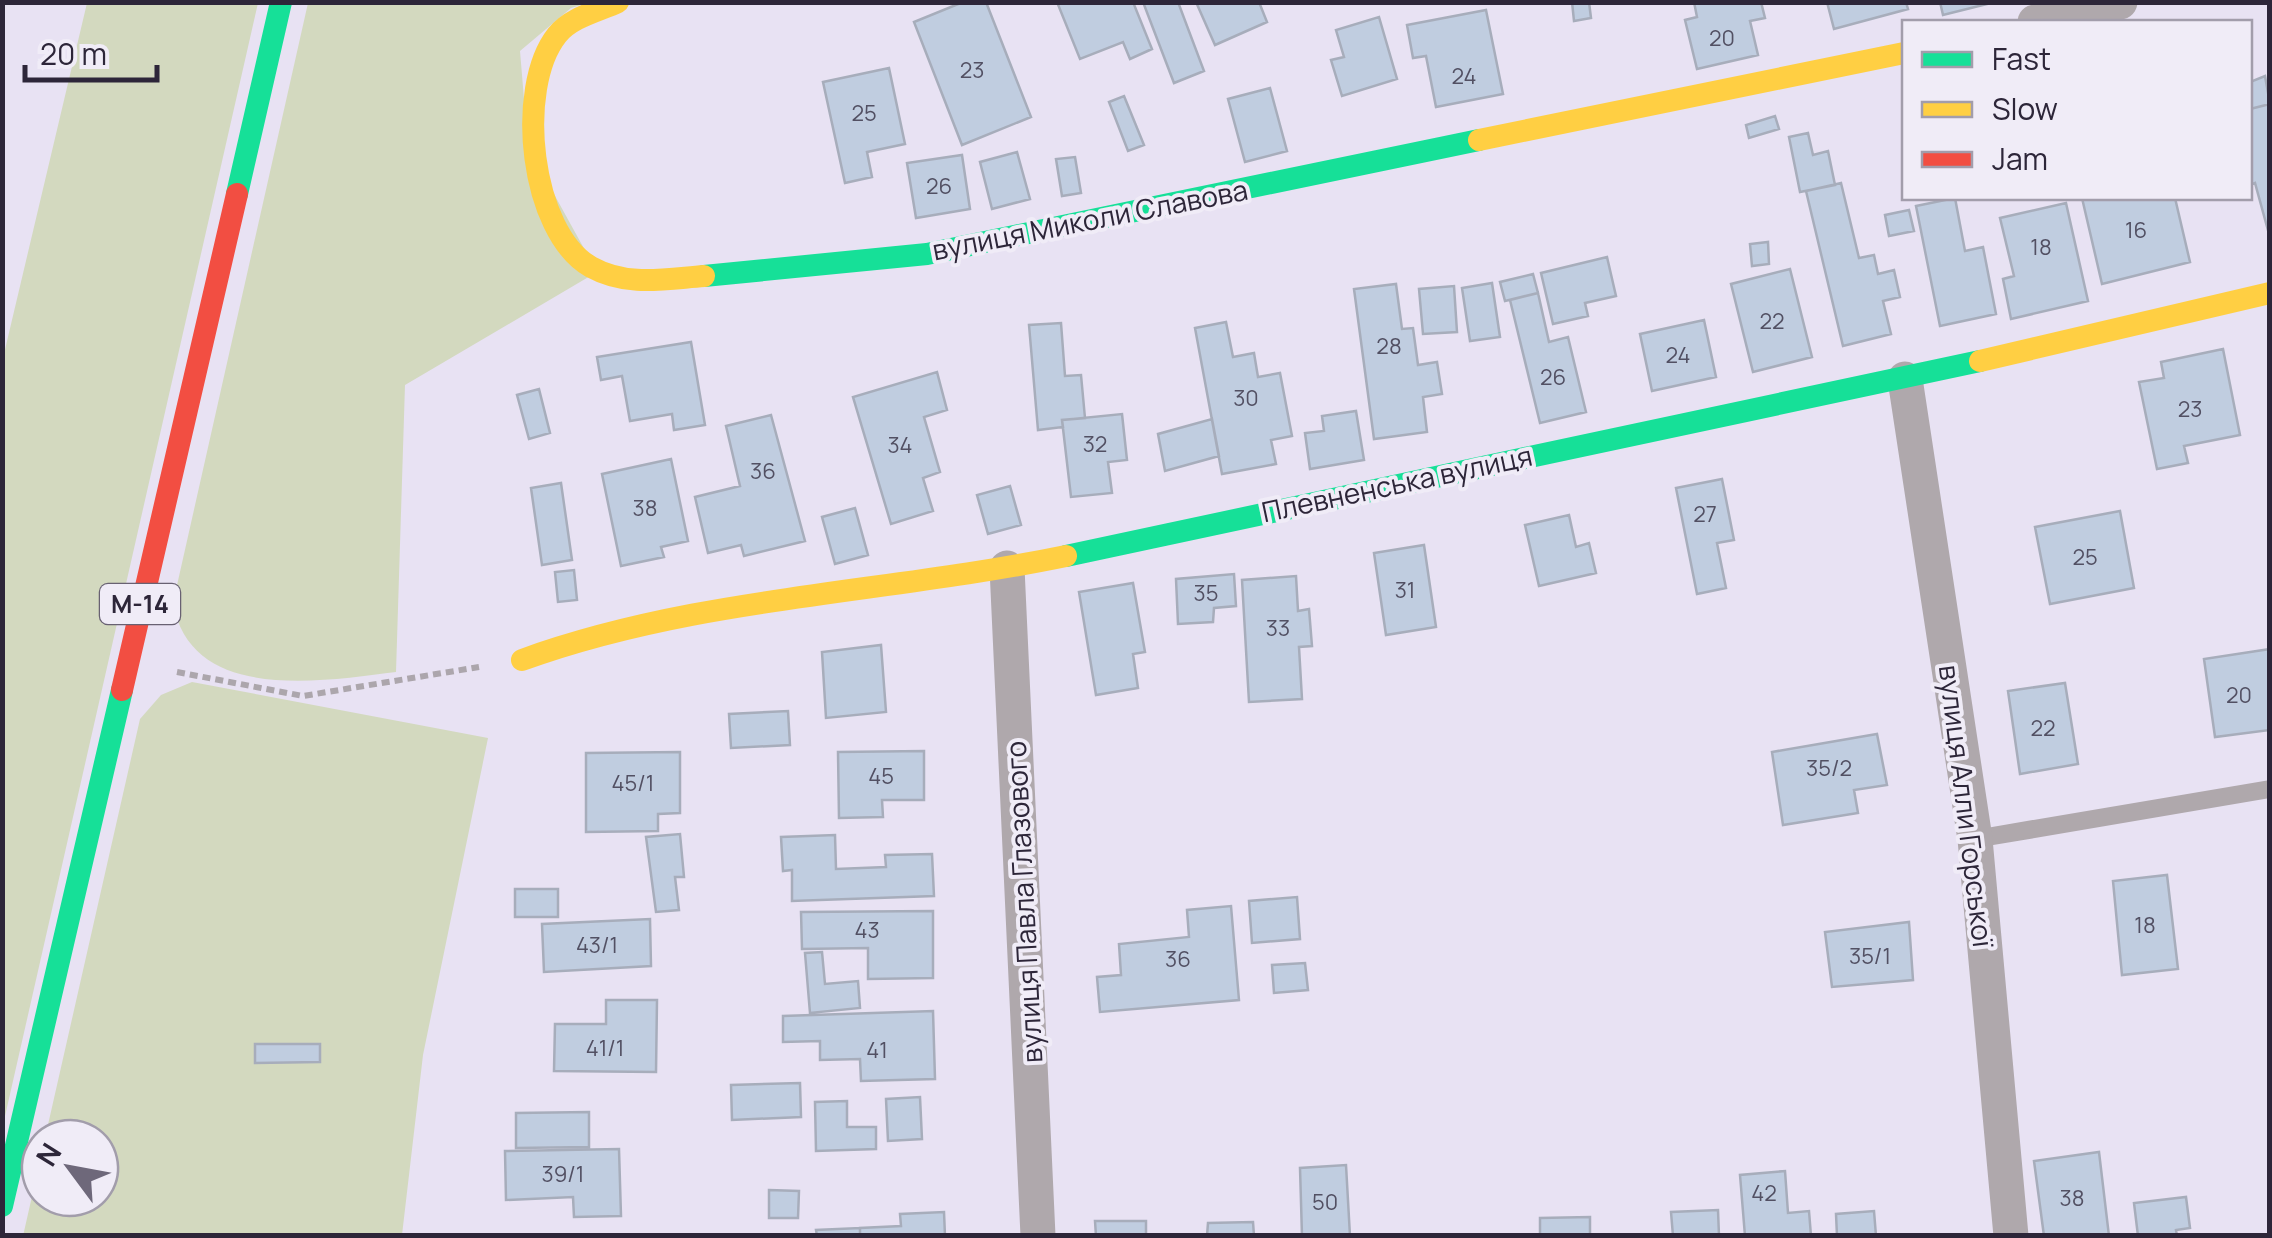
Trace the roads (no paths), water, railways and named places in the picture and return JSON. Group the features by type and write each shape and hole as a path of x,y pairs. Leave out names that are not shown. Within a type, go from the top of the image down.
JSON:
{"main road":[{"name":"М-14","path":"2,1206 280,2"},
{"name":"вулиця Миколи Славова","path":"618,2 560,32 536,76 534,102 544,196 558,234 598,272 634,282 927,254 1902,53"},
{"name":"Плевненська вулиця","path":"522,660 585,638 656,624 1007,568 1905,378 2270,293"}],"street":[{"path":"2044,20 2120,2"},
{"name":"вулиця Алли Горської","path":"1905,378 1975,838 2011,1236"},
{"name":"вулиця Павла Глазового","path":"1007,568 1038,1236"}],"lane":[{"path":"1975,838 2270,789"}]}
